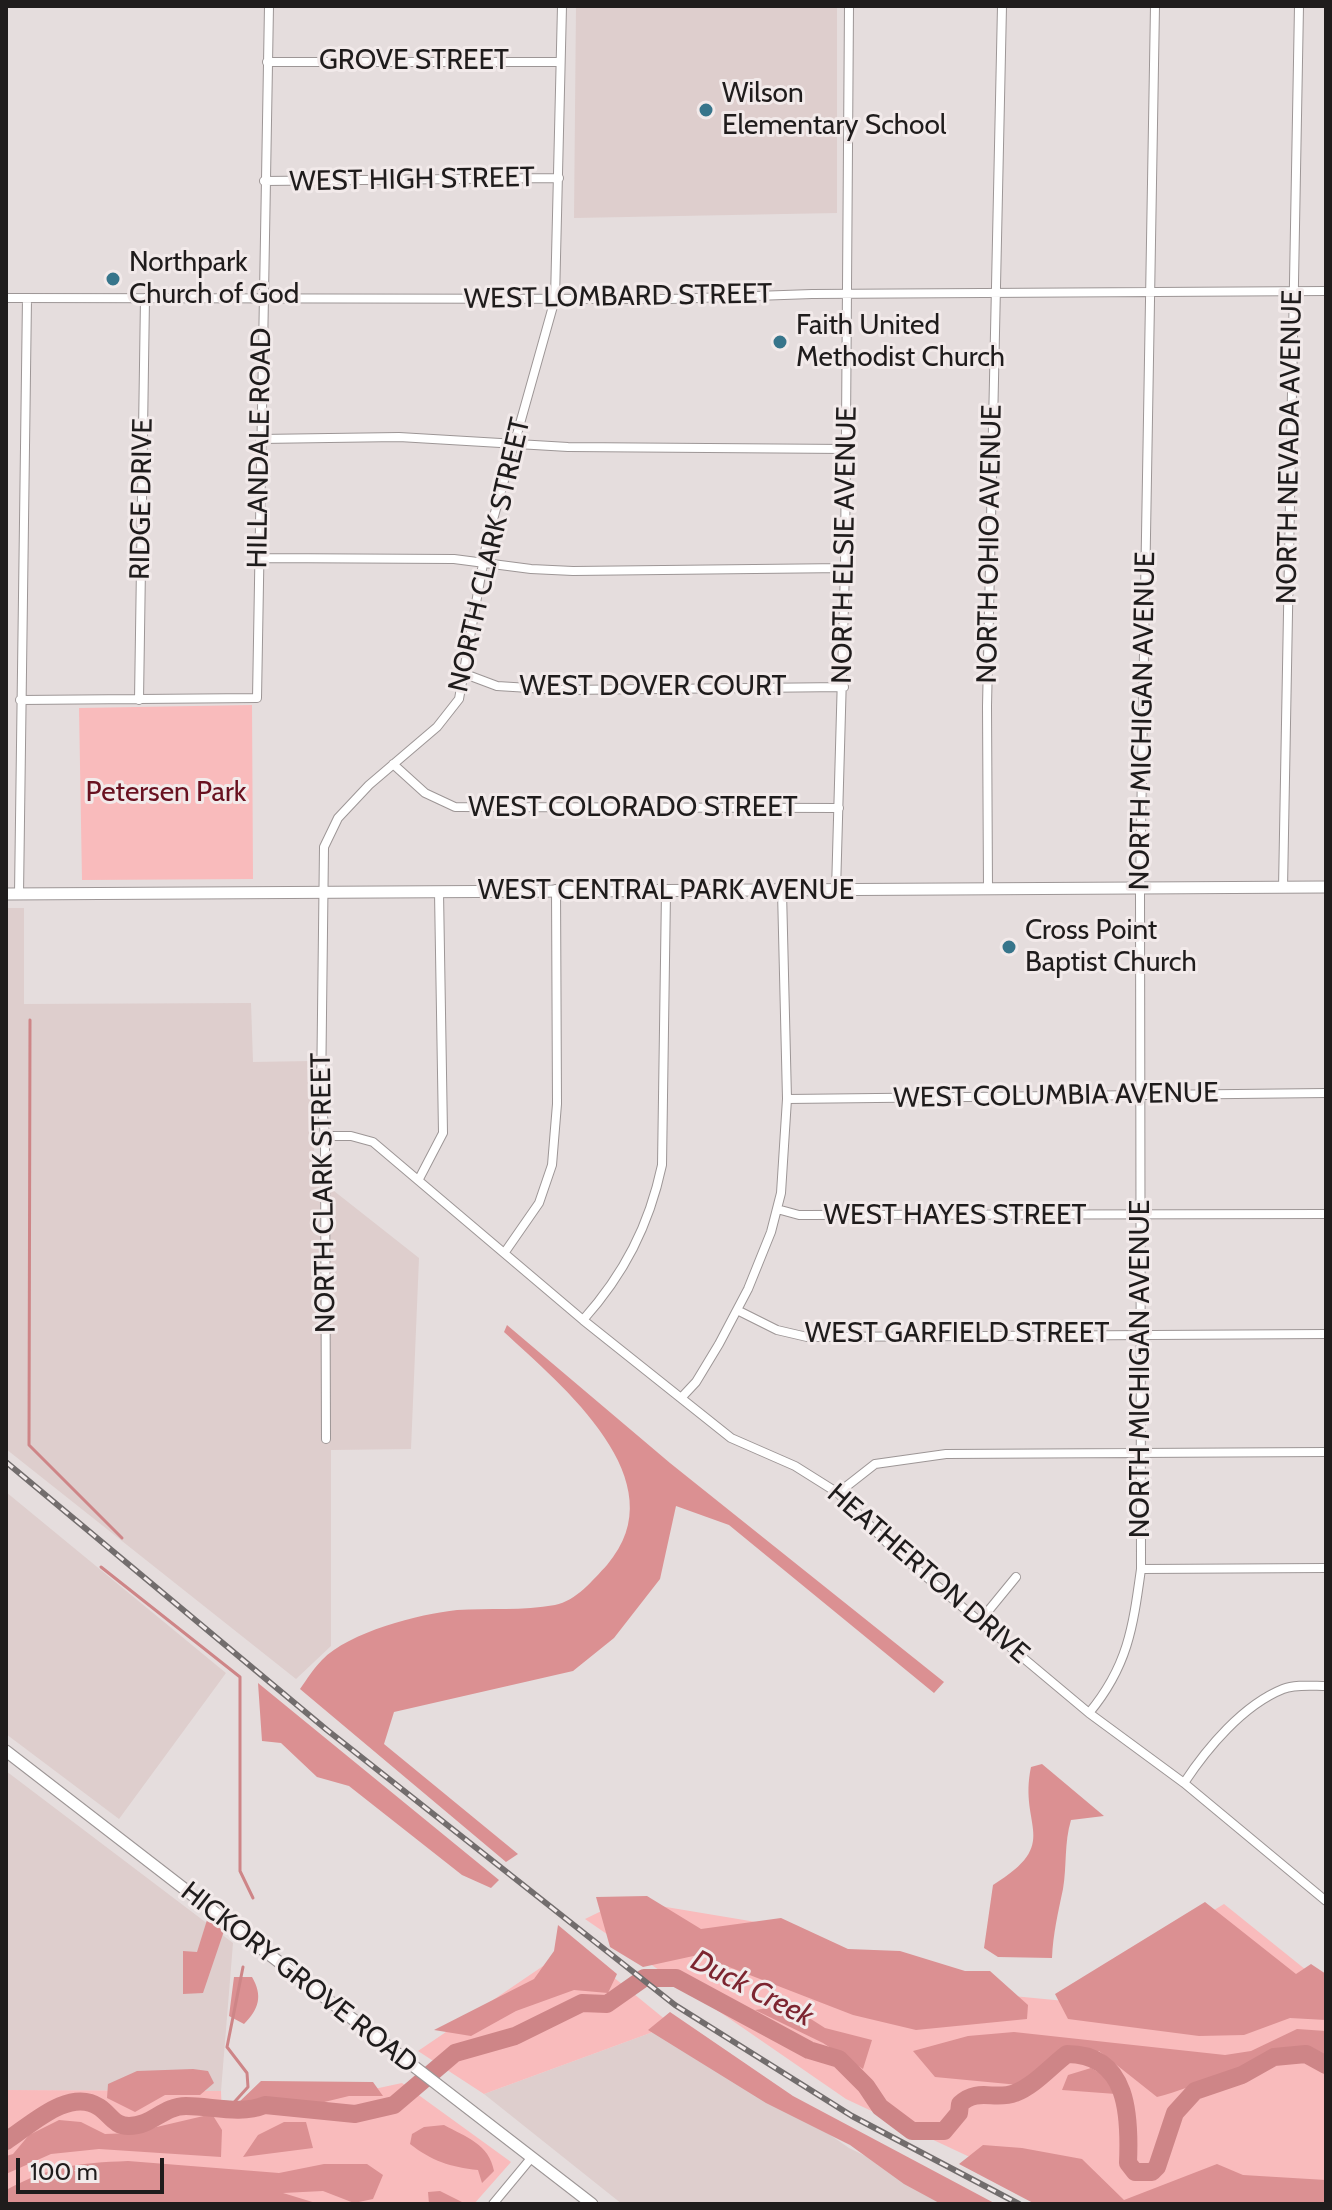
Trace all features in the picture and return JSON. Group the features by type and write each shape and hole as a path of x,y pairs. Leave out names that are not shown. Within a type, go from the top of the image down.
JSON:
{"street":[{"name":"HILLANDALE ROAD","path":"139,700 257,698 269,6"},
{"name":"NORTH CLARK STREET","path":"326,1439 325,1136 321,1097 324,847 338,818 449,713 459,699 483,561 555,299 562,6"},
{"name":"NORTH ELSIE AVENUE","path":"836,891 844,687 849,6"},
{"name":"NORTH OHIO AVENUE","path":"988,890 987,706 1002,6"},
{"name":"NORTH MICHIGAN AVENUE","path":"1089,1713 1113,1684 1121,1664 1134,1619 1141,1569 1140,888 1155,6"},
{"name":"NORTH NEVADA AVENUE","path":"1283,888 1299,6"},
{"name":"GROVE STREET","path":"267,62 560,62"},
{"name":"WEST HIGH STREET","path":"264,181 559,178"},
{"name":"WEST LOMBARD STREET","path":"6,298 555,299 1326,291"},
{"path":"19,894 27,298"},
{"name":"RIDGE DRIVE","path":"139,700 145,298"},
{"path":"260,439 399,437 568,447 847,449"},
{"path":"259,558 483,561 531,569 573,571 845,568"},
{"name":"WEST DOVER COURT","path":"465,674 497,686 549,689 844,687"},
{"path":"20,700 139,700"},
{"name":"WEST COLORADO STREET","path":"393,764 425,793 455,807 839,808"},
{"name":"WEST CENTRAL PARK AVENUE","path":"6,894 1326,887"},
{"path":"505,1252 539,1203 552,1165 557,1104 556,889"},
{"path":"681,1398 696,1382 737,1310 777,1209 786,1144 787,1099 782,891"},
{"path":"419,1179 443,1133 439,892"},
{"path":"583,1320 605,1295 638,1243 654,1201 662,1165 666,892"},
{"name":"WEST COLUMBIA AVENUE","path":"787,1099 1326,1093"},
{"name":"HEATHERTON DRIVE","path":"325,1136 351,1136 373,1142 583,1320 731,1438 795,1466 838,1493 893,1549 1089,1713 1184,1783 1326,1901"},
{"name":"WEST HAYES STREET","path":"777,1209 799,1215 1326,1214"},
{"name":"WEST GARFIELD STREET","path":"737,1310 777,1330 807,1337 1326,1334"},
{"path":"838,1493 875,1464 946,1454 1326,1452"},
{"path":"1141,1569 1326,1568"},
{"path":"980,1621 1016,1577"},
{"path":"1184,1783 1200,1759 1251,1708 1284,1689 1326,1686"},
{"name":"HICKORY GROVE ROAD","path":"6,1751 592,2204"},
{"path":"493,2204 532,2157"}],"shaded area":[{"name":"Wilson Elementary School","path":"576,6 837,6 837,213 574,218"},
{"path":"6,908 24,908 24,1004 251,1003 253,1062 311,1061 315,1176 419,1258 411,1449 331,1450 331,1646 296,1679 6,1449"},
{"path":"507,1325 670,1463 944,1682 934,1693 729,1525 676,1506 660,1579 614,1638 573,1671 394,1712 384,1744 518,1854 506,1862 300,1689 319,1663 334,1650 385,1626 457,1610 531,1608 563,1603 584,1589 607,1565 626,1533 630,1501 622,1468 581,1407 504,1332"},
{"path":"6,1492 226,1673 119,1819 6,1734"},
{"path":"258,1683 499,1880 491,1888 462,1875 349,1786 317,1777 281,1743 262,1741"},
{"path":"1042,1764 1104,1816 1071,1820 1052,1958 998,1957 984,1948 993,1885 1027,1857 1032,1845 1029,1805 1031,1767"},
{"path":"6,1771 233,1943 221,2091 6,2090"},
{"path":"647,1896 701,1929 781,1918 848,1949 900,1951 965,1971 990,1971 1028,2005 1027,2019 916,2030 853,2015 698,1955 643,1967 610,1947 596,1897"},
{"path":"1205,1902 1296,1974 1311,1964 1326,1974 1326,2020 1290,2018 1244,2035 1199,2036 1068,2019 1055,1994"},
{"path":"207,1920 224,1931 203,1993 183,1994 183,1951 197,1952"},
{"path":"558,1925 617,1974 608,1993 574,1990 516,2011 471,2036 434,2030 534,1979 554,1951"},
{"path":"234,1977 252,1977 258,1990 256,2008 244,2024 229,2016"},
{"path":"789,2005 825,2028 872,2040 863,2069 823,2043 755,2010"},
{"path":"670,2012 793,2096 996,2204 941,2204 904,2184 850,2145 766,2103 648,2030"},
{"path":"672,2025 849,2148 964,2204 622,2204 484,2094"},
{"path":"1297,2029 1326,2031 1326,2059 1307,2056 1264,2062 1157,2097 1099,2051 1066,2050 1019,2085 935,2077 913,2051 968,2036 1014,2032 1225,2055 1251,2051"},
{"path":"1091,2068 1112,2080 1116,2094 1062,2090 1068,2075"},
{"path":"137,2071 208,2071 214,2083 200,2095 165,2095 135,2112 107,2098 108,2084"},
{"path":"261,2081 373,2082 383,2096 349,2096 312,2105 269,2101 238,2113 237,2104"},
{"path":"212,2114 222,2130 221,2157 99,2149 51,2154 6,2174 6,2156 13,2154 29,2135 59,2120 81,2122 105,2134 131,2133"},
{"path":"284,2122 306,2122 313,2148 243,2157 258,2135"},
{"path":"444,2125 475,2142 487,2154 494,2171 482,2183 478,2170 442,2162 410,2144 412,2134 424,2127"},
{"path":"983,2145 1022,2148 1082,2159 1124,2200 1217,2164 1243,2175 1326,2180 1326,2204 1035,2204 959,2164"},
{"path":"128,2161 279,2173 324,2164 367,2164 383,2175 373,2199 354,2203 323,2191 283,2193 319,2204 6,2204 6,2190 51,2171"},
{"path":"440,2191 464,2203 429,2204 428,2192"}],"green space":[{"name":"Petersen Park","path":"252,705 253,879 82,880 79,708"},
{"path":"624,1900 786,1927 919,1987 1065,2001 1224,1904 1326,1986 1326,2204 1070,2204 846,2099 585,1919"},
{"path":"574,1945 672,2025 484,2094 418,2051"},
{"path":"402,2083 511,2162 474,2204 6,2204 6,2090 221,2091 222,2117 244,2117"}],"waterway":[{"path":"30,1020 29,1445 122,1538"},
{"path":"101,1567 240,1677 240,1871 253,1898"},
{"path":"228,2109 248,2087 247,2073 227,2047 243,1967"},
{"name":"Duck Creek","path":"6,2141 50,2111 75,2102 87,2102 99,2107 124,2126 144,2123 171,2109 186,2106 236,2110 265,2105 355,2114 394,2105 455,2053 515,2036 582,2003 607,2004 644,1978 676,1978 809,2050 839,2059 866,2086 880,2107 912,2131 944,2131 959,2113 960,2104 967,2099 1015,2093 1036,2081 1067,2054 1088,2057 1103,2065 1122,2091 1128,2127 1128,2163 1135,2172 1152,2172 1157,2167 1175,2113 1195,2091 1242,2075 1274,2057 1306,2054 1326,2065"}],"railway":[{"path":"6,1462 327,1730 675,2005 852,2116 1019,2204"}],"place":[{"name":"Wilson Elementary School","path":"706,110"},
{"name":"Northpark Church of God","path":"113,279"},
{"name":"Faith United Methodist Church","path":"780,342"},
{"name":"Cross Point Baptist Church","path":"1009,947"}]}
